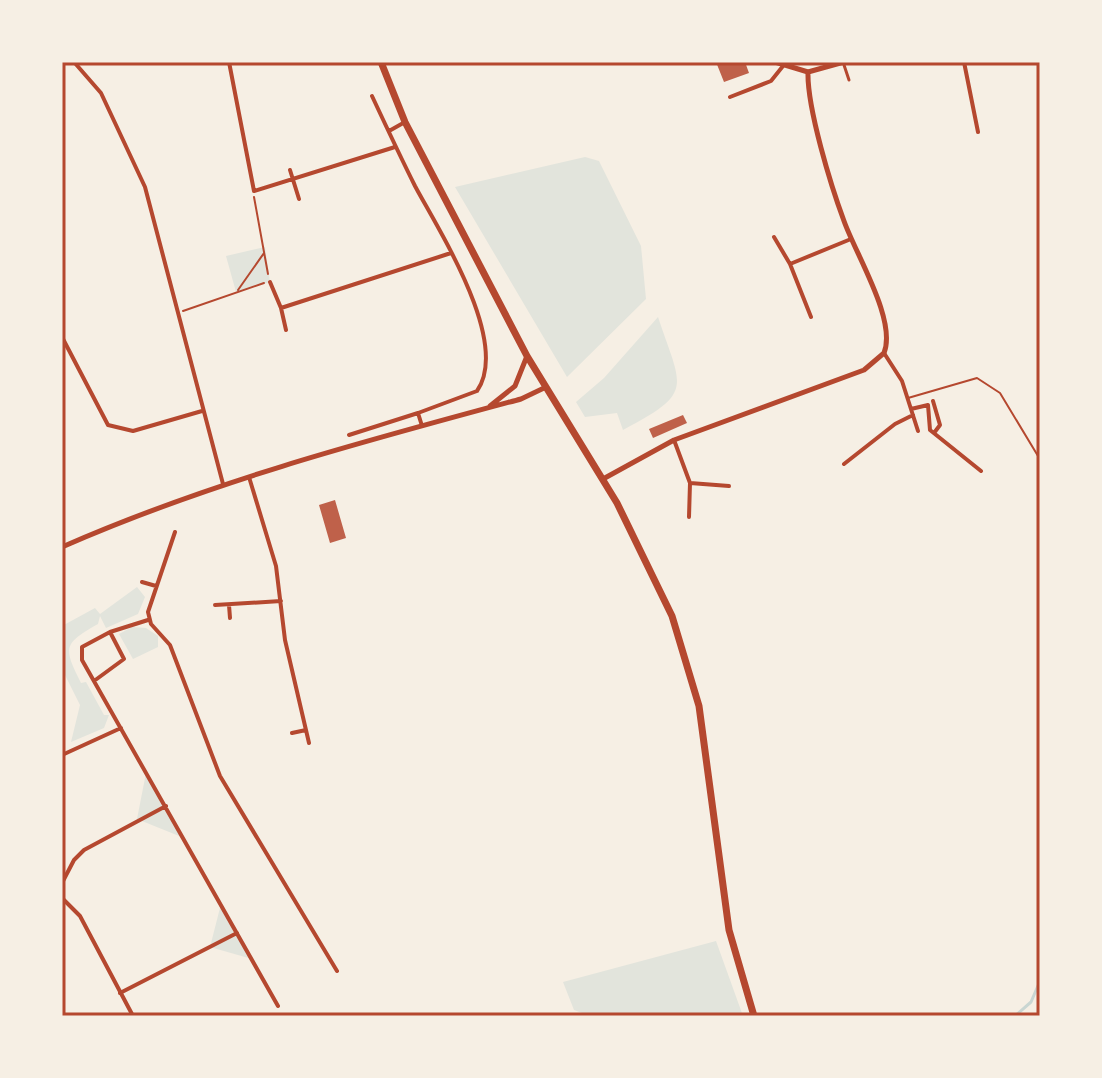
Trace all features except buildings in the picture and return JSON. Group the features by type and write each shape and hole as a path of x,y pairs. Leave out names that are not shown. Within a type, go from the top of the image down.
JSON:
{"highway":[{"path":"381,62 405,122 527,356 603,479 660,588 693,677 705,733 729,930 754,1016"}],"street":[{"path":"74,62 92,78 101,93 136,165 153,211 223,484"},
{"path":"229,62 254,191 395,147"},
{"path":"775,62 808,72 843,62 849,80"},
{"path":"964,62 978,132"},
{"path":"730,97 771,81 783,66"},
{"path":"603,479 674,440 828,385 873,365 884,353 888,336 884,318 851,239 810,100 808,72"},
{"path":"349,435 477,391 486,367 483,336 472,296 372,96"},
{"path":"389,131 405,122"},
{"path":"290,170 299,199"},
{"path":"774,237 790,264 811,317"},
{"path":"790,264 851,239"},
{"path":"281,308 451,253"},
{"path":"270,282 286,330"},
{"path":"62,337 108,425 133,431 202,411"},
{"path":"884,353 894,366 908,398 918,431"},
{"path":"486,409 513,390 527,356"},
{"path":"62,547 248,475 532,396 544,388"},
{"path":"933,401 940,425 934,433"},
{"path":"844,464 912,412 928,405 930,430 981,471"},
{"path":"418,413 422,426"},
{"path":"674,440 690,483 689,517"},
{"path":"248,475 276,566 285,640 309,743"},
{"path":"690,483 729,486"},
{"path":"148,620 175,532"},
{"path":"142,582 156,586"},
{"path":"215,605 281,601"},
{"path":"229,605 230,618"},
{"path":"148,620 110,632 80,650 94,681 278,1006"},
{"path":"148,620 170,645 220,776 337,971"},
{"path":"94,681 124,659 110,632"},
{"path":"62,755 121,728"},
{"path":"292,733 306,730"},
{"path":"62,883 74,860 84,850 166,806"},
{"path":"62,898 80,916 133,1016"},
{"path":"120,993 237,933"}],"lane":[{"path":"908,398 977,378 1000,393 1038,456"}],"path":[{"path":"178,313 270,282 254,191"},
{"path":"237,291 265,251"}],"shaded area":[{"path":"585,157 599,161 641,246 646,299 567,377 455,187"},
{"path":"265,247 270,282 236,292 226,256"},
{"path":"658,317 676,374 672,397 623,430 617,413 585,417 576,402 604,378"},
{"path":"137,587 145,597 138,614 106,628 100,616 98,624 72,642 69,654 81,683 86,682 104,715 109,715 104,728 71,742 80,705 62,669 62,626 95,608 100,614"},
{"path":"132,627 146,628 158,636 158,647 133,659 119,634"},
{"path":"146,773 184,838 137,819"},
{"path":"221,904 252,959 210,947"},
{"path":"716,941 743,1016 590,1016 574,1010 563,982"}],"waterway":[{"path":"1015,1016 1031,1002 1040,981"}]}
